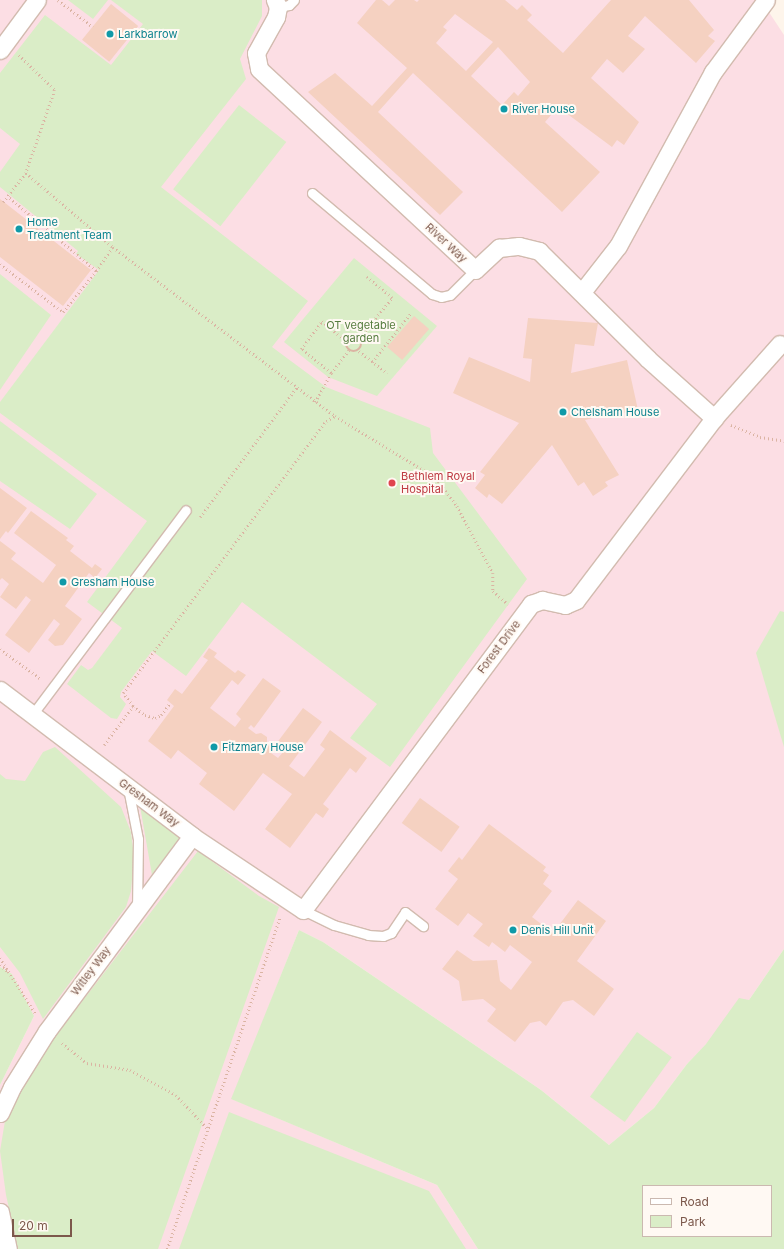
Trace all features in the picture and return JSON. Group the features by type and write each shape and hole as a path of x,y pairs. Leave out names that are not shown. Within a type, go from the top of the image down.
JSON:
{"street":[{"path":"3,46 37,0"},
{"path":"582,292 618,246 713,72 761,2"},
{"name":"River Way","path":"277,4 276,17 256,52 259,69 475,270 500,248 519,246 540,251 648,359 714,418"},
{"name":"Forest Drive","path":"302,910 531,604 542,600 565,605 576,600 714,418 780,344"},
{"name":"Gresham Way","path":"0,690 192,836 302,910"},
{"name":"Witley Way","path":"0,1113 12,1087 46,1031 192,836"},
{"path":"0,1212 8,1249"}],"lane":[{"path":"277,4 289,5 294,0"},
{"path":"312,193 432,294 441,297 450,295 475,270"},
{"path":"32,715 186,510"},
{"path":"128,787 138,839 136,910"},
{"path":"302,910 334,925 368,935 383,936 391,933 405,912 423,926"}],"path":[{"path":"58,0 94,27"},
{"path":"3,46 55,90 26,173 3,202"},
{"path":"26,173 113,247 315,402 335,416 423,469 441,484 458,506 493,573 492,591 522,616"},
{"path":"7,196 96,271"},
{"path":"0,264 63,312 113,247"},
{"path":"360,337 392,298 367,277"},
{"path":"372,362 411,313"},
{"path":"331,373 301,349 322,321 346,341 349,350"},
{"path":"346,341 350,337 360,337"},
{"path":"359,351 363,342 360,337"},
{"path":"315,402 331,373 349,350"},
{"path":"349,350 359,351 387,373"},
{"path":"170,703 161,715 155,718 145,715 133,706 123,693 326,421 335,416"},
{"path":"714,418 760,437 784,441"},
{"path":"0,649 53,688"},
{"path":"93,760 133,706"},
{"path":"167,1249 209,1130 286,900"},
{"path":"0,958 12,974 46,1031 87,1063 130,1070 176,1095 209,1130"},
{"path":"0,965 12,974"}],"shaded area":[{"name":"Bethlem Royal Hospital","path":"0,0 761,0 784,35 784,949 749,1000 687,1064 654,1108 609,1145 541,1090 323,942 299,930 232,1099 437,1185 478,1249 0,1249 0,1085 34,1016 12,974 0,967"}],"green space":[{"path":"68,0 108,0 93,19"},
{"path":"111,0 262,0 262,16 240,59 246,79 161,187 308,301 272,347 326,387 430,428 433,453 527,579 390,767 350,738 377,704 242,602 186,676 152,651 121,692 120,697 126,704 117,719 111,718 67,684 81,665 88,670 92,668 122,628 87,602 147,521 0,413 0,402 99,270 76,254 78,251 0,187 0,172 20,144 0,128 0,73 45,15 111,65 143,24"},
{"path":"239,105 286,142 220,226 173,189"},
{"name":"OT vegetable garden","path":"354,258 437,326 377,396 328,377 284,342"},
{"path":"0,274 51,315 0,390"},
{"path":"0,421 97,494 70,529 0,481"},
{"path":"780,611 784,612 784,747 756,653"},
{"path":"55,747 121,807 131,832 134,856 131,891 126,907 43,1019 20,973 0,947 0,774 6,779 25,781 43,752"},
{"path":"140,806 180,837 152,875"},
{"path":"198,851 259,896 279,907 158,1249 18,1249 6,1195 0,1151 5,1121 23,1083 47,1047"},
{"path":"299,930 323,942 541,1090 609,1145 654,1108 687,1064 706,1044 739,998 749,1000 784,949 784,1249 478,1249 437,1185 231,1099"},
{"path":"0,967 12,974 34,1016 0,1085"},
{"path":"637,1032 672,1057 625,1122 590,1097"},
{"path":"229,1112 429,1191 466,1249 179,1249"}],"building":[{"name":"River House","path":"376,0 382,0 389,6 395,0 414,0 417,2 419,0 505,0 517,10 522,5 532,15 527,20 563,53 611,0 689,0 714,30 708,36 715,41 696,63 645,16 628,36 645,49 623,73 607,59 591,78 639,122 624,145 617,140 612,147 558,107 545,122 600,172 562,212 413,73 378,112 463,192 440,215 308,92 335,73 372,106 407,68 357,23","holes":["455,14 493,42 466,71 436,43 447,30 443,27","498,47 530,82 518,96 514,92 502,105 471,76"]},
{"name":"Larkbarrow","path":"111,4 138,26 109,62 82,40"},
{"name":"Home Treatment Team","path":"0,199 91,270 63,306 0,257"},
{"path":"414,316 429,329 402,360 387,347"},
{"name":"Chelsham House","path":"528,318 598,323 594,346 575,344 571,373 627,360 638,410 614,415 614,413 585,420 619,475 605,482 608,486 593,496 584,482 578,486 552,445 502,504 489,494 487,498 475,488 485,475 480,472 519,423 453,393 469,357 530,382 532,359 523,358"},
{"path":"0,488 27,508 8,533 6,531 0,539"},
{"name":"Gresham House","path":"31,511 68,538 66,540 74,546 70,551 92,568 95,564 102,569 95,578 89,573 65,606 82,619 63,645 55,646 48,640 60,624 54,619 29,653 5,635 31,600 26,596 16,609 0,597 9,584 2,578 0,580 0,541 16,553 11,559 43,583 56,565 14,533"},
{"name":"Fitzmary House","path":"209,648 217,653 214,657 235,673 238,670 246,675 238,685 232,680 210,708 235,727 241,719 236,714 263,678 281,691 254,728 251,725 248,728 256,734 261,733 267,737 267,743 275,748 271,753 278,758 284,751 276,744 303,708 322,722 289,766 304,777 325,749 320,745 330,730 367,758 356,773 350,768 323,804 329,809 323,818 316,813 290,848 265,829 292,794 263,773 234,811 199,784 207,773 178,750 171,759 148,741 174,706 167,700 175,689 182,694 208,660 203,657"},
{"path":"420,798 460,827 441,852 402,823"},
{"name":"Denis Hill Unit","path":"489,824 546,867 543,871 549,875 543,884 552,891 532,917 553,933 578,900 606,921 577,961 614,989 594,1016 573,1000 563,1002 546,1026 540,1021 530,1023 515,1042 487,1021 496,1009 483,999 462,1001 459,981 442,969 457,950 473,961 497,960 500,981 511,990 532,962 510,945 505,952 492,942 489,947 473,936 483,924 468,913 458,926 435,909 458,879 448,871 459,857 462,860"}],"place":[{"name":"Larkbarrow","path":"110,34"},
{"name":"River House","path":"504,109"},
{"name":"Home Treatment Team","path":"19,229"},
{"name":"Chelsham House","path":"563,412"},
{"name":"Bethlem Royal Hospital","path":"392,483"},
{"name":"Gresham House","path":"63,582"},
{"name":"Fitzmary House","path":"214,747"},
{"name":"Denis Hill Unit","path":"513,930"}]}
